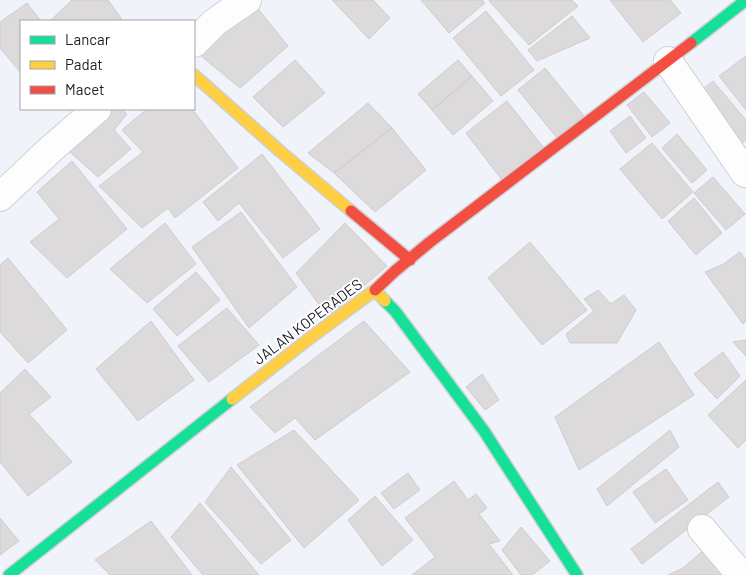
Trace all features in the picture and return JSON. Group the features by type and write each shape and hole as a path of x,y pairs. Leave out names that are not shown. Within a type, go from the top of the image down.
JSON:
{"street":[{"path":"195,42 215,22 247,0"},
{"path":"376,290 388,277 430,242 746,0"},
{"path":"668,61 745,173"},
{"path":"195,76 281,152 410,260"},
{"path":"0,197 96,110"},
{"name":"JALAN KOPERADES","path":"9,575 310,338 376,290 395,312 484,431 577,575"},
{"path":"702,529 741,575"}],"building":[{"path":"72,0 108,0 122,20 51,20"},
{"path":"251,0 288,46 240,88 195,49"},
{"path":"332,0 373,0 390,18 369,39"},
{"path":"421,0 482,0 485,3 449,33"},
{"path":"572,0 578,6 529,45 489,1"},
{"path":"610,0 670,0 681,13 643,42"},
{"path":"27,3 40,20 20,20 20,72 0,48 0,22"},
{"path":"486,11 534,70 501,96 453,38"},
{"path":"572,16 590,38 537,61 528,50"},
{"path":"746,56 746,110 719,76"},
{"path":"295,60 325,93 283,127 253,97"},
{"path":"458,60 472,76 432,110 418,94"},
{"path":"545,68 584,116 557,138 518,90"},
{"path":"472,76 493,101 453,135 432,110"},
{"path":"713,81 746,120 746,140 732,151 693,97"},
{"path":"644,92 670,123 652,137 627,105"},
{"path":"507,101 544,148 502,180 466,133"},
{"path":"368,103 392,128 334,173 308,153"},
{"path":"92,110 122,110 127,114 114,130 131,149 98,177 60,143"},
{"path":"146,110 193,110 238,168 175,218 168,208 142,228 99,186 143,152 122,130"},
{"path":"630,116 646,138 626,153 610,131"},
{"path":"392,128 426,170 375,212 334,173"},
{"path":"677,134 707,170 692,183 662,148"},
{"path":"652,143 693,192 662,219 620,169"},
{"path":"262,154 320,229 283,258 239,203 218,221 203,202"},
{"path":"72,161 127,229 67,278 30,242 59,219 37,192"},
{"path":"713,177 745,214 726,230 694,193"},
{"path":"694,198 722,233 696,255 668,221"},
{"path":"241,212 297,287 249,328 192,247"},
{"path":"165,223 196,264 147,303 110,269"},
{"path":"345,223 387,266 328,317 296,273"},
{"path":"530,242 587,310 542,345 488,278"},
{"path":"740,252 746,260 746,321 743,324 705,272 722,265"},
{"path":"8,258 67,330 28,363 0,332 0,265"},
{"path":"196,272 220,300 177,336 153,309"},
{"path":"598,290 611,304 624,295 636,310 617,343 570,343 566,334 594,311 584,299"},
{"path":"227,308 259,345 209,382 178,346"},
{"path":"151,321 194,380 138,421 96,369"},
{"path":"364,321 410,372 315,440 295,418 275,433 250,407"},
{"path":"746,340 746,356 733,342"},
{"path":"659,342 694,395 579,470 555,417"},
{"path":"723,352 740,376 717,399 694,374"},
{"path":"25,369 51,397 29,414 72,462 28,496 0,462 0,393"},
{"path":"482,374 499,400 485,410 466,387"},
{"path":"746,380 746,440 738,448 708,415"},
{"path":"294,430 359,500 304,548 237,465"},
{"path":"670,430 679,447 607,506 597,489"},
{"path":"231,467 291,540 261,564 205,502"},
{"path":"666,469 688,500 655,523 633,492"},
{"path":"408,473 420,490 394,509 381,493"},
{"path":"454,481 468,500 476,494 487,508 479,514 500,541 489,544 513,575 412,575 435,557 405,518"},
{"path":"718,482 729,497 642,564 631,549"},
{"path":"375,496 413,540 382,566 348,520"},
{"path":"200,503 259,575 203,575 171,537"},
{"path":"0,518 19,541 0,555"},
{"path":"151,521 192,575 110,575 95,560"},
{"path":"521,527 550,561 532,575 521,575 502,550"},
{"path":"705,549 725,575 668,575 683,568"}],"traffic: fast":[{"path":"691,43 746,0"},
{"path":"385,301 395,311 484,431 577,575"},
{"path":"9,575 232,399"}],"traffic: slow":[{"path":"195,76 351,211"},
{"path":"232,399 375,290 385,301"}],"traffic: jam":[{"path":"375,290 430,242 691,43"},
{"path":"351,211 410,260"}]}
